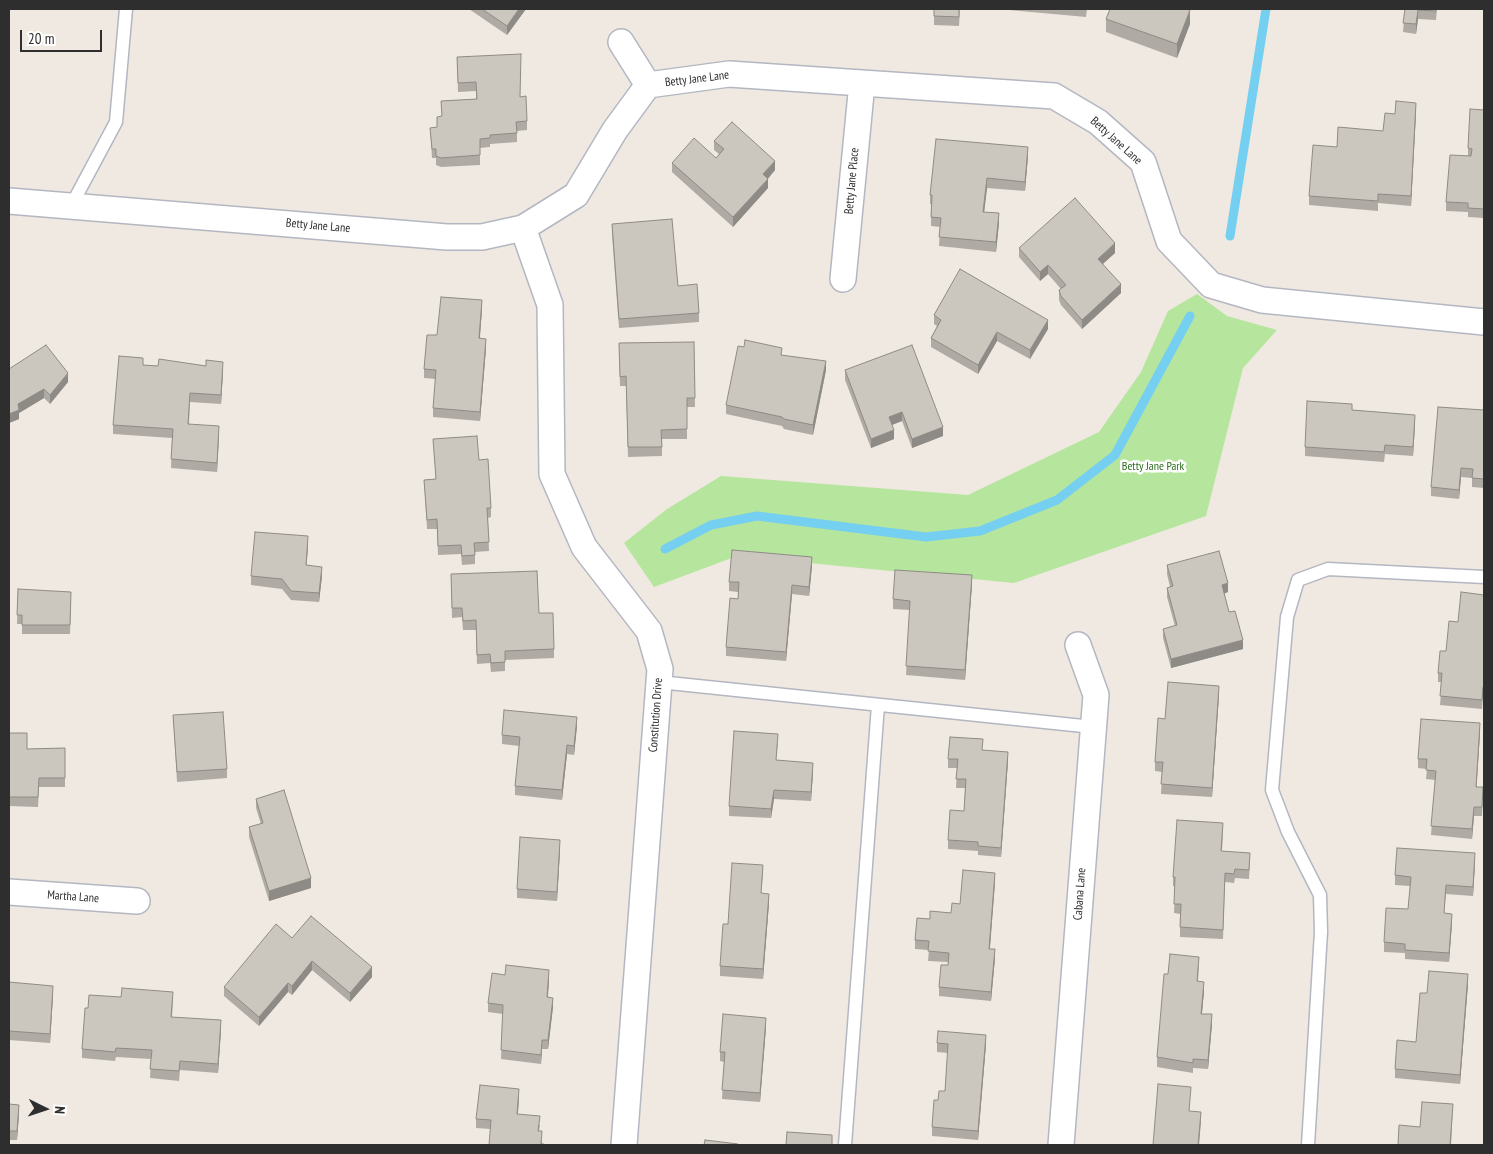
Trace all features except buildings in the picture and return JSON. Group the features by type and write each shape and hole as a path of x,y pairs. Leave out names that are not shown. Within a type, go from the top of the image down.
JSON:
{"street":[{"name":"Betty Jane Lane","path":"620,42 648,85"},
{"name":"Betty Jane Lane","path":"9,200 447,237 482,237 523,228 576,195 615,130 648,85 729,74 1054,96 1098,122 1142,162 1169,241 1210,285 1262,300 1484,322"},
{"name":"Betty Jane Place","path":"843,280 862,83"},
{"name":"Constitution Drive","path":"523,228 550,305 552,474 584,547 648,630 660,669 624,1145"},
{"name":"Cabana Lane","path":"1061,1145 1096,695 1078,645"},
{"name":"Martha Lane","path":"9,892 136,901"}],"lane":[{"path":"71,206 116,122 126,9"},
{"path":"1308,1145 1321,932 1320,895 1288,832 1272,790 1287,617 1298,580 1328,569 1484,577"},
{"path":"659,682 1093,727"},
{"path":"846,1145 878,705"}],"green space":[{"name":"Betty Jane Park","path":"1197,294 1227,316 1277,330 1243,368 1206,516 1014,583 737,556 654,587 624,543 667,509 721,476 968,495 1099,432 1141,372 1168,311"}],"waterway":[{"path":"1230,236 1266,9"},
{"path":"665,549 711,525 757,516 926,537 980,531 1057,500 1115,455 1190,316"}]}
